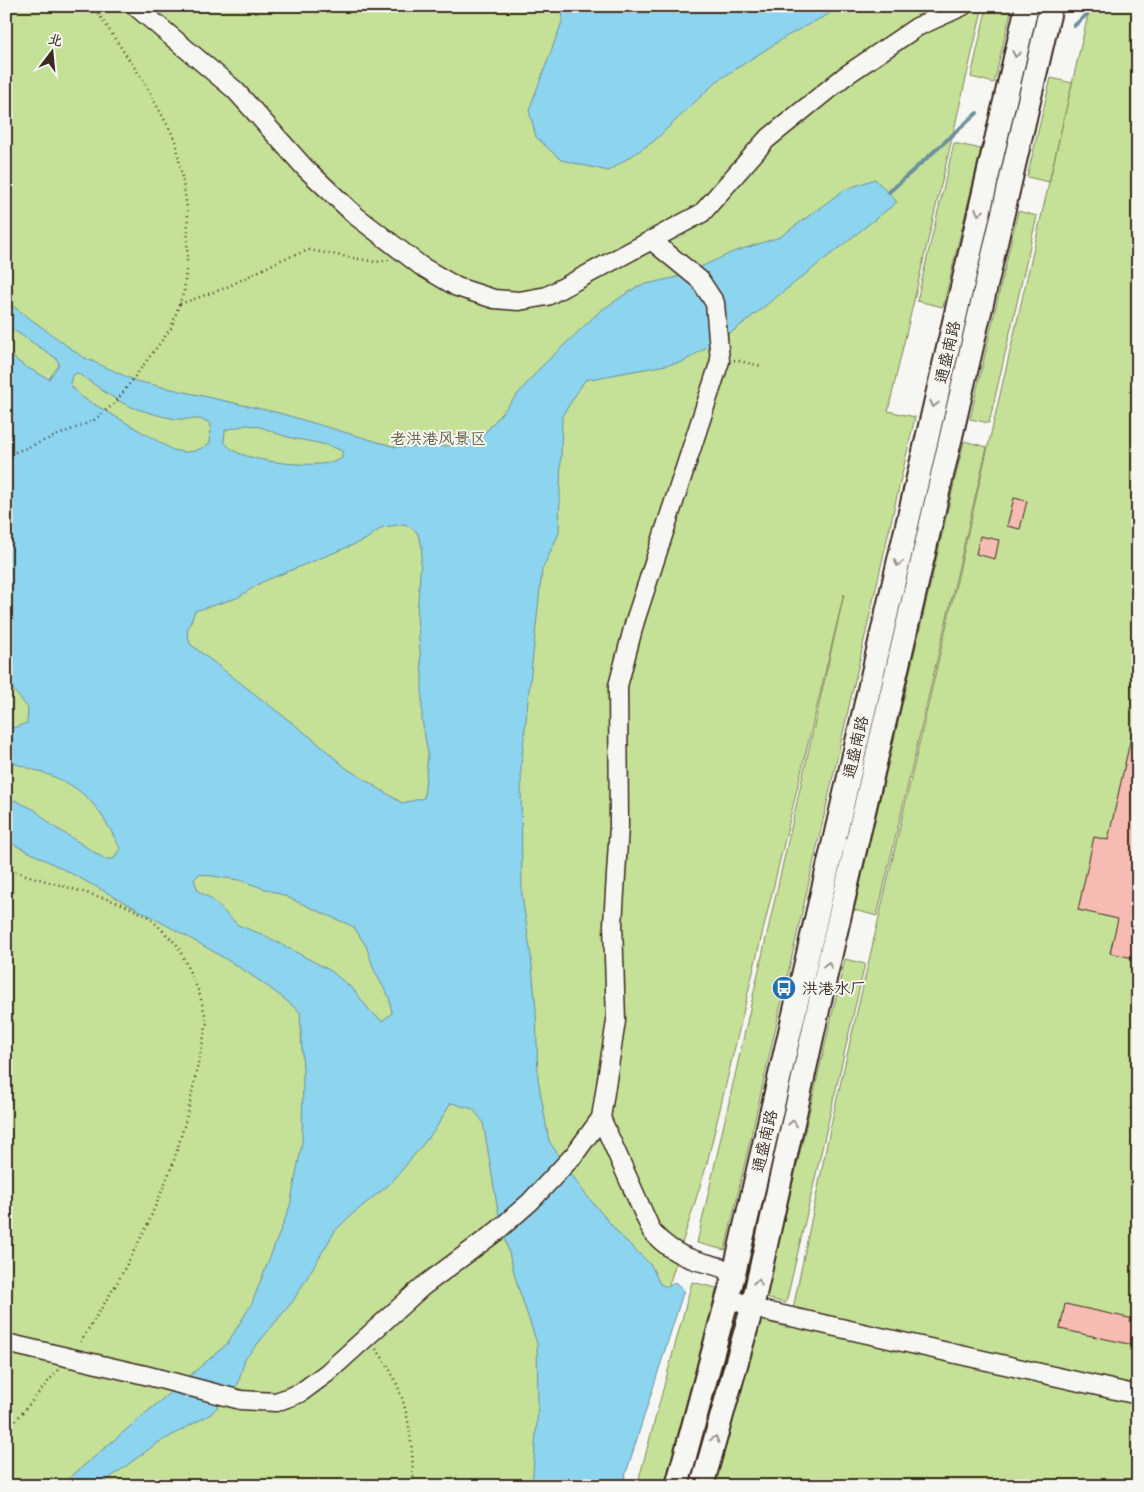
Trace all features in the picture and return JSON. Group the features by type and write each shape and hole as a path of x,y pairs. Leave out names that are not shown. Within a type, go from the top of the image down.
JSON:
{"main road":[{"name":"通盛南路","path":"677,1486 734,1274 1027,6"},
{"name":"通盛南路","path":"702,1486 752,1308 822,992 1051,6"}],"lane":[{"path":"135,6 235,90 305,168 356,216 409,257 456,287 494,299 519,301 547,296 702,213 766,140 845,76 917,27 963,6"},
{"path":"6,1343 241,1400 276,1402 300,1393 327,1373 422,1287 497,1231 530,1202 574,1155 601,1118 616,1021 613,924 619,826 618,686 635,620 719,354 715,303 700,280 651,240"},
{"path":"601,1118 652,1232 664,1245 685,1256 721,1266 734,1274"},
{"path":"728,1297 752,1308 1138,1395"}],"path":[{"path":"6,456 92,421 107,410 138,375 171,328 180,304 188,260 188,213 176,140 143,80 93,6"},
{"path":"180,304 226,288 281,260 308,250 376,262 409,257"},
{"path":"719,354 762,366"},
{"path":"6,869 120,903 149,917 178,946 199,992 207,1022 188,1112 173,1164 147,1226 116,1284 79,1344 6,1432"},
{"path":"366,1336 391,1368 402,1397 413,1443 413,1486"}],"green space":[{"name":"老洪港风景区","path":"6,6 983,6 888,411 915,417 725,1250 697,1243 844,594 706,1167 606,1486 6,1486"},
{"path":"987,6 1011,11 994,83 971,77"},
{"path":"1090,6 1138,6 1138,1486 713,1486 761,1320 789,1328 832,1120"},
{"path":"1051,78 1072,83 1049,182 1027,177"},
{"path":"954,143 981,149 943,307 917,301"},
{"path":"1018,211 1037,216 989,423 970,419"},
{"path":"964,441 987,447 877,916 854,910"},
{"path":"816,958 820,959 744,1293 740,1292"},
{"path":"845,959 865,964 786,1303 766,1298"},
{"path":"692,1282 717,1288 664,1486 637,1486"}],"water":[{"path":"563,6 844,6 787,36 717,81 653,142 608,171 561,160 536,137 529,110 562,22"},
{"path":"875,179 897,202 736,329 683,362 585,380 562,416 559,533 542,570 521,766 522,895 536,1009 538,1079 549,1141 583,1191 619,1234 651,1265 660,1284 668,1287 675,1282 684,1290 622,1486 532,1486 538,1406 537,1343 517,1284 498,1211 483,1122 473,1109 451,1103 434,1131 391,1183 350,1216 335,1231 293,1301 245,1359 238,1384 211,1414 156,1444 99,1486 60,1486 227,1344 252,1303 290,1206 302,1143 303,1070 300,1012 282,997 206,947 77,876 6,841 6,796 35,810 53,826 105,859 114,859 120,848 98,811 76,788 47,774 6,761 6,723 13,728 27,723 28,708 6,681 6,352 24,366 49,379 59,364 56,358 6,325 6,301 81,356 136,381 279,413 395,447 448,446 484,434 540,368 600,311 638,286 681,276 733,252 780,237 844,190","holes":["77,373 115,399 131,407 173,418 199,419 207,422 211,424 210,443 192,451 173,450 80,396 70,384 72,376","247,425 259,427 288,437 335,448 342,451 342,458 334,462 321,464 288,463 255,458 233,450 227,445 224,442 225,430","405,524 417,532 422,546 417,615 422,675 422,720 428,754 424,798 402,803 346,768 313,739 190,644 187,631 195,611 237,598 262,582 365,540 383,527","199,874 239,880 280,894 354,927 366,946 375,972 389,997 392,1013 382,1021 370,1011 354,990 331,971 266,936 238,925 210,898 198,891 194,880"]}],"building":[{"path":"1014,498 1027,501 1020,529 1007,526"},
{"path":"980,536 999,540 995,559 976,554"},
{"path":"1133,728 1138,728 1138,959 1110,953 1118,919 1078,910 1094,837 1108,840"},
{"path":"1065,1304 1138,1320 1138,1346 1060,1329"}],"waterway":[{"path":"1074,26 1096,6"},
{"path":"889,192 977,113"}],"place":[{"name":"洪港水厂","path":"784,988"}]}
